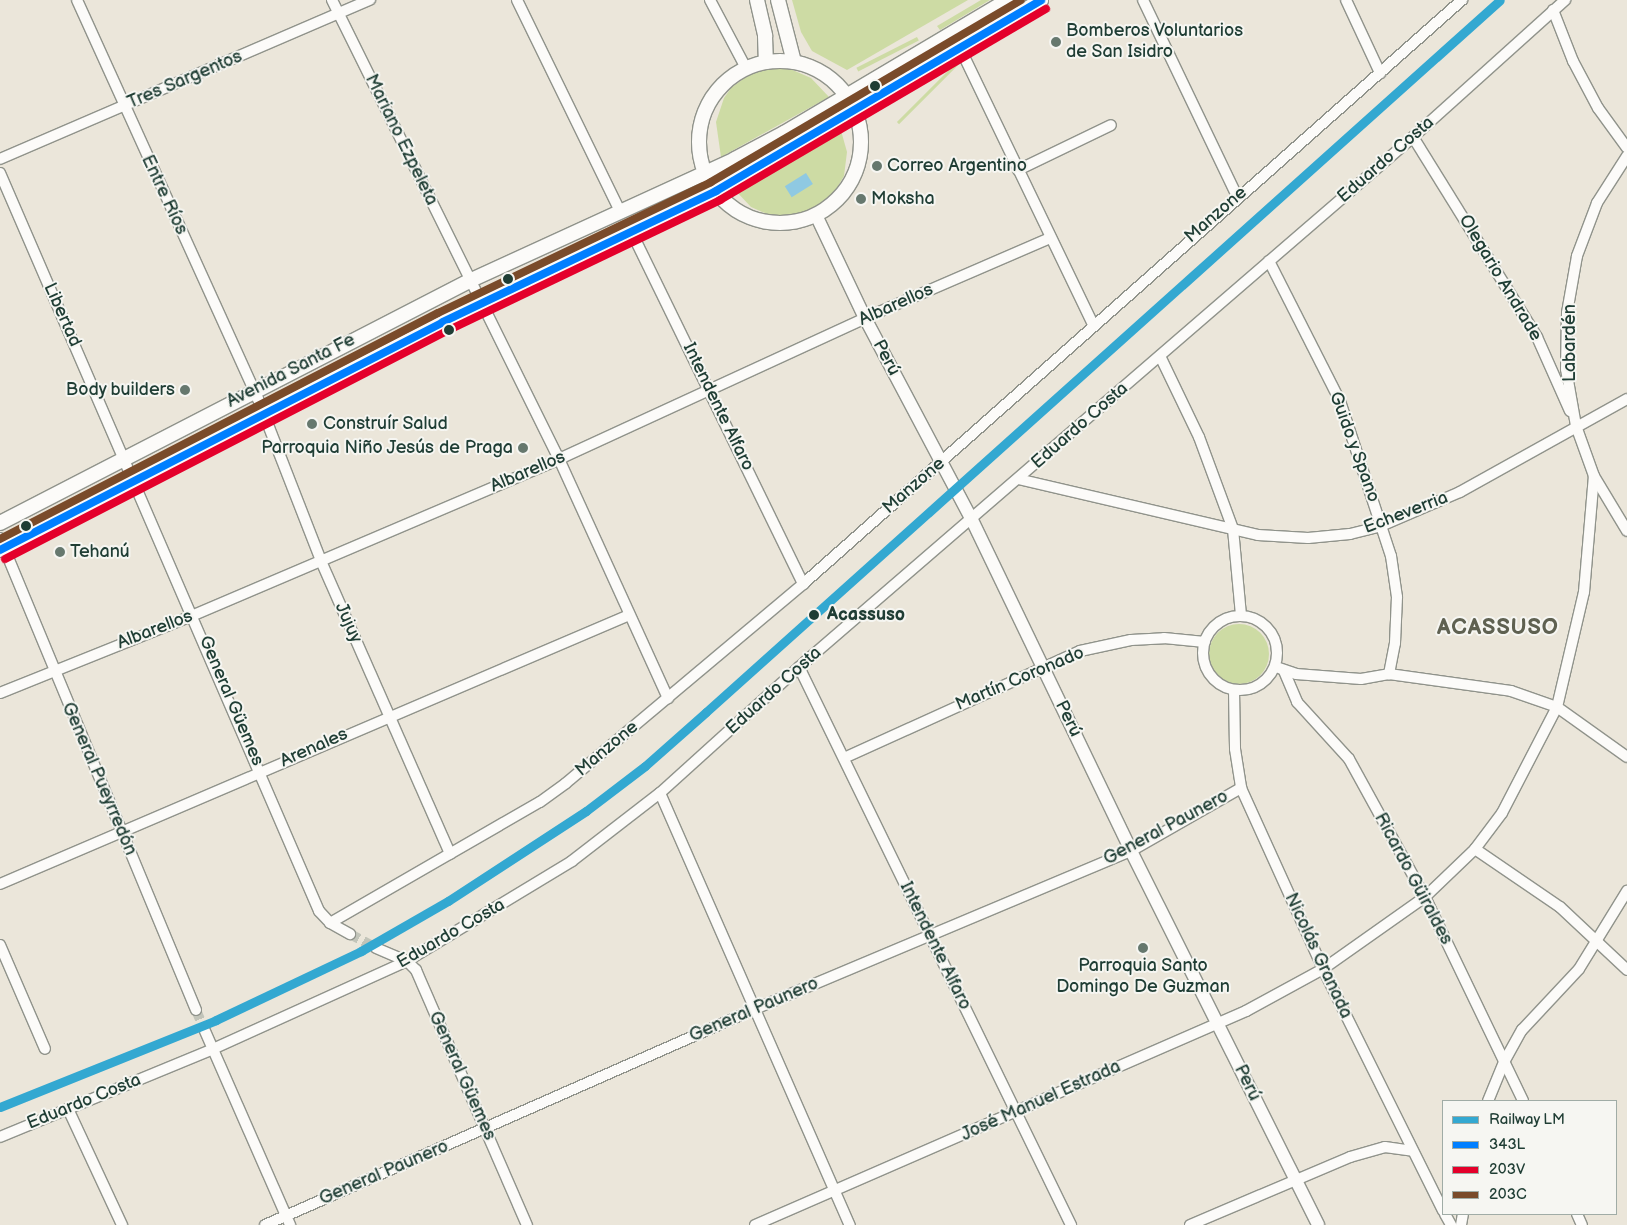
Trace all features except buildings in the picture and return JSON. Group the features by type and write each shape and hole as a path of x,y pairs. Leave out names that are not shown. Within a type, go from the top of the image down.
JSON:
{"main road":[{"path":"757,0 765,36 766,62"},
{"path":"778,0 794,62"},
{"name":"Avenida Santa Fe","path":"0,523 253,390 470,281 705,174 847,96 1008,0"},
{"name":"Avenida Santa Fe","path":"1,545 134,480 481,303 716,192 1038,1"},
{"path":"766,62 794,62 818,70 847,96 855,111 860,130 856,170 838,199 816,215 786,223 755,220 736,211 716,192 705,174 700,154 702,121 718,90 746,68 766,62"}],"street":[{"name":"Entre Ríos","path":"76,0 253,390"},
{"name":"Mariano Ezpeleta","path":"332,0 559,459 668,698"},
{"name":"Tres Sargentos","path":"0,159 123,105 339,15 370,0"},
{"path":"517,0 621,213"},
{"path":"710,0 746,68"},
{"path":"1143,0 1237,196"},
{"path":"1346,0 1380,73"},
{"name":"Manzone","path":"330,923 540,802 668,698 803,584 942,462 1237,196 1462,0"},
{"name":"Eduardo Costa","path":"0,1137 213,1049 407,962 572,861 660,792 799,667 972,520 1413,137 1566,0"},
{"path":"1553,10 1581,77 1598,108 1627,148"},
{"path":"960,48 1093,324"},
{"path":"1018,170 1110,125"},
{"name":"Olegario Andrade","path":"1413,137 1537,337 1576,426"},
{"name":"Labardén","path":"1627,156 1597,203 1577,256 1567,312 1566,360 1576,426 1594,476 1627,531"},
{"name":"Libertad","path":"0,173 124,457"},
{"name":"Perú","path":"816,215 865,318 972,520 1131,851 1318,1225"},
{"name":"Intendente Alfaro","path":"631,232 710,389 803,584"},
{"name":"Albarellos","path":"0,693 53,670 194,615 559,459 865,318 1050,238"},
{"name":"Guido y Spano","path":"1269,261 1340,401 1391,556 1397,597 1395,643 1389,674"},
{"path":"1160,356 1199,437 1233,529 1241,616"},
{"name":"Jujuy","path":"253,390 321,560 450,854"},
{"name":"Echeverria","path":"1018,480 1258,535 1308,538 1350,534 1381,526 1460,492 1627,399"},
{"name":"General Güemes","path":"124,457 194,615 319,911 330,923 350,934"},
{"path":"1323,969 1425,897 1475,849 1502,813 1557,707 1584,592 1594,476"},
{"name":"General Pueyrredón","path":"1,545 196,1010"},
{"name":"Arenales","path":"0,884 388,716 629,615"},
{"path":"1280,668 1276,646 1270,631 1257,620 1241,616 1218,623 1205,642 1203,655 1209,673 1222,686 1234,690 1259,686 1280,668 1361,679 1389,674 1511,691 1557,707 1627,757"},
{"name":"Martín Coronado","path":"844,758 1043,666 1114,642 1164,638 1205,642"},
{"name":"Intendente Alfaro","path":"799,667 1071,1225"},
{"name":"Ricardo Güiraldes","path":"1280,668 1297,702 1348,759 1425,897 1523,1100"},
{"name":"Nicolás Granada","path":"1234,690 1235,749 1240,788 1323,969 1442,1208"},
{"name":"General Paunero","path":"265,1225 755,1009 1131,851 1240,788"},
{"path":"660,792 850,1225"},
{"path":"1475,849 1526,881 1599,941 1627,970"},
{"path":"1488,1100 1504,1062 1522,1030 1579,969 1599,941 1627,891"},
{"path":"0,945 44,1049"},
{"path":"376,948 407,962"},
{"name":"General Güemes","path":"407,962 416,970 527,1225"},
{"name":"José Manuel Estrada","path":"755,1225 1016,1114 1218,1023 1323,969"},
{"path":"205,1031 290,1225"},
{"path":"68,1109 122,1225"},
{"path":"1190,1225 1295,1179 1368,1151 1385,1147 1412,1151"}],"green space":[{"path":"792,0 968,0 847,70 812,51 801,32"},
{"path":"981,0 990,0 940,30 937,26"},
{"path":"1015,4 1017,6 899,124 897,122"},
{"path":"917,37 919,41 858,71 856,68"},
{"path":"788,68 811,78 829,97 721,157 716,122 724,98 731,88 751,73 763,69"},
{"path":"824,117 826,120 751,163 749,161"},
{"path":"840,127 847,152 844,176 831,198 811,213 787,218 774,217 751,207 734,189"},
{"path":"1239,624 1256,629 1264,637 1269,654 1264,671 1256,679 1239,684 1222,679 1214,671 1209,654 1214,637 1222,629"}],"water":[{"path":"806,173 813,184 792,197 785,186"}],"tunnel":[{"path":"350,934 376,948"},
{"path":"196,1010 205,1031"}],"rail line":[{"name":"LM","path":"0,1107 216,1020 361,951 448,901 586,811 645,766 706,712 1500,0"}],"transit line":[{"name":"203C","path":"0,539 438,313 711,182 1021,0"},
{"name":"343L","path":"0,550 443,322 716,191 1041,0"},
{"name":"203V","path":"5,559 447,331 720,200 1046,9"}],"place":[{"name":"Bomberos Voluntarios de San Isidro","path":"1056,42"},
{"name":"Correo Argentino","path":"877,166"},
{"name":"Moksha","path":"861,199"},
{"name":"Body builders","path":"185,390"},
{"name":"Construír Salud","path":"312,424"},
{"name":"Parroquia Niño Jesús de Praga","path":"523,448"},
{"name":"Tehanú","path":"60,552"},
{"name":"Acassuso","path":"814,615"},
{"name":"Parroquia Santo Domingo De Guzman","path":"1143,948"}],"district":[{"name":"ACASSUSO","path":"1498,628"}]}
